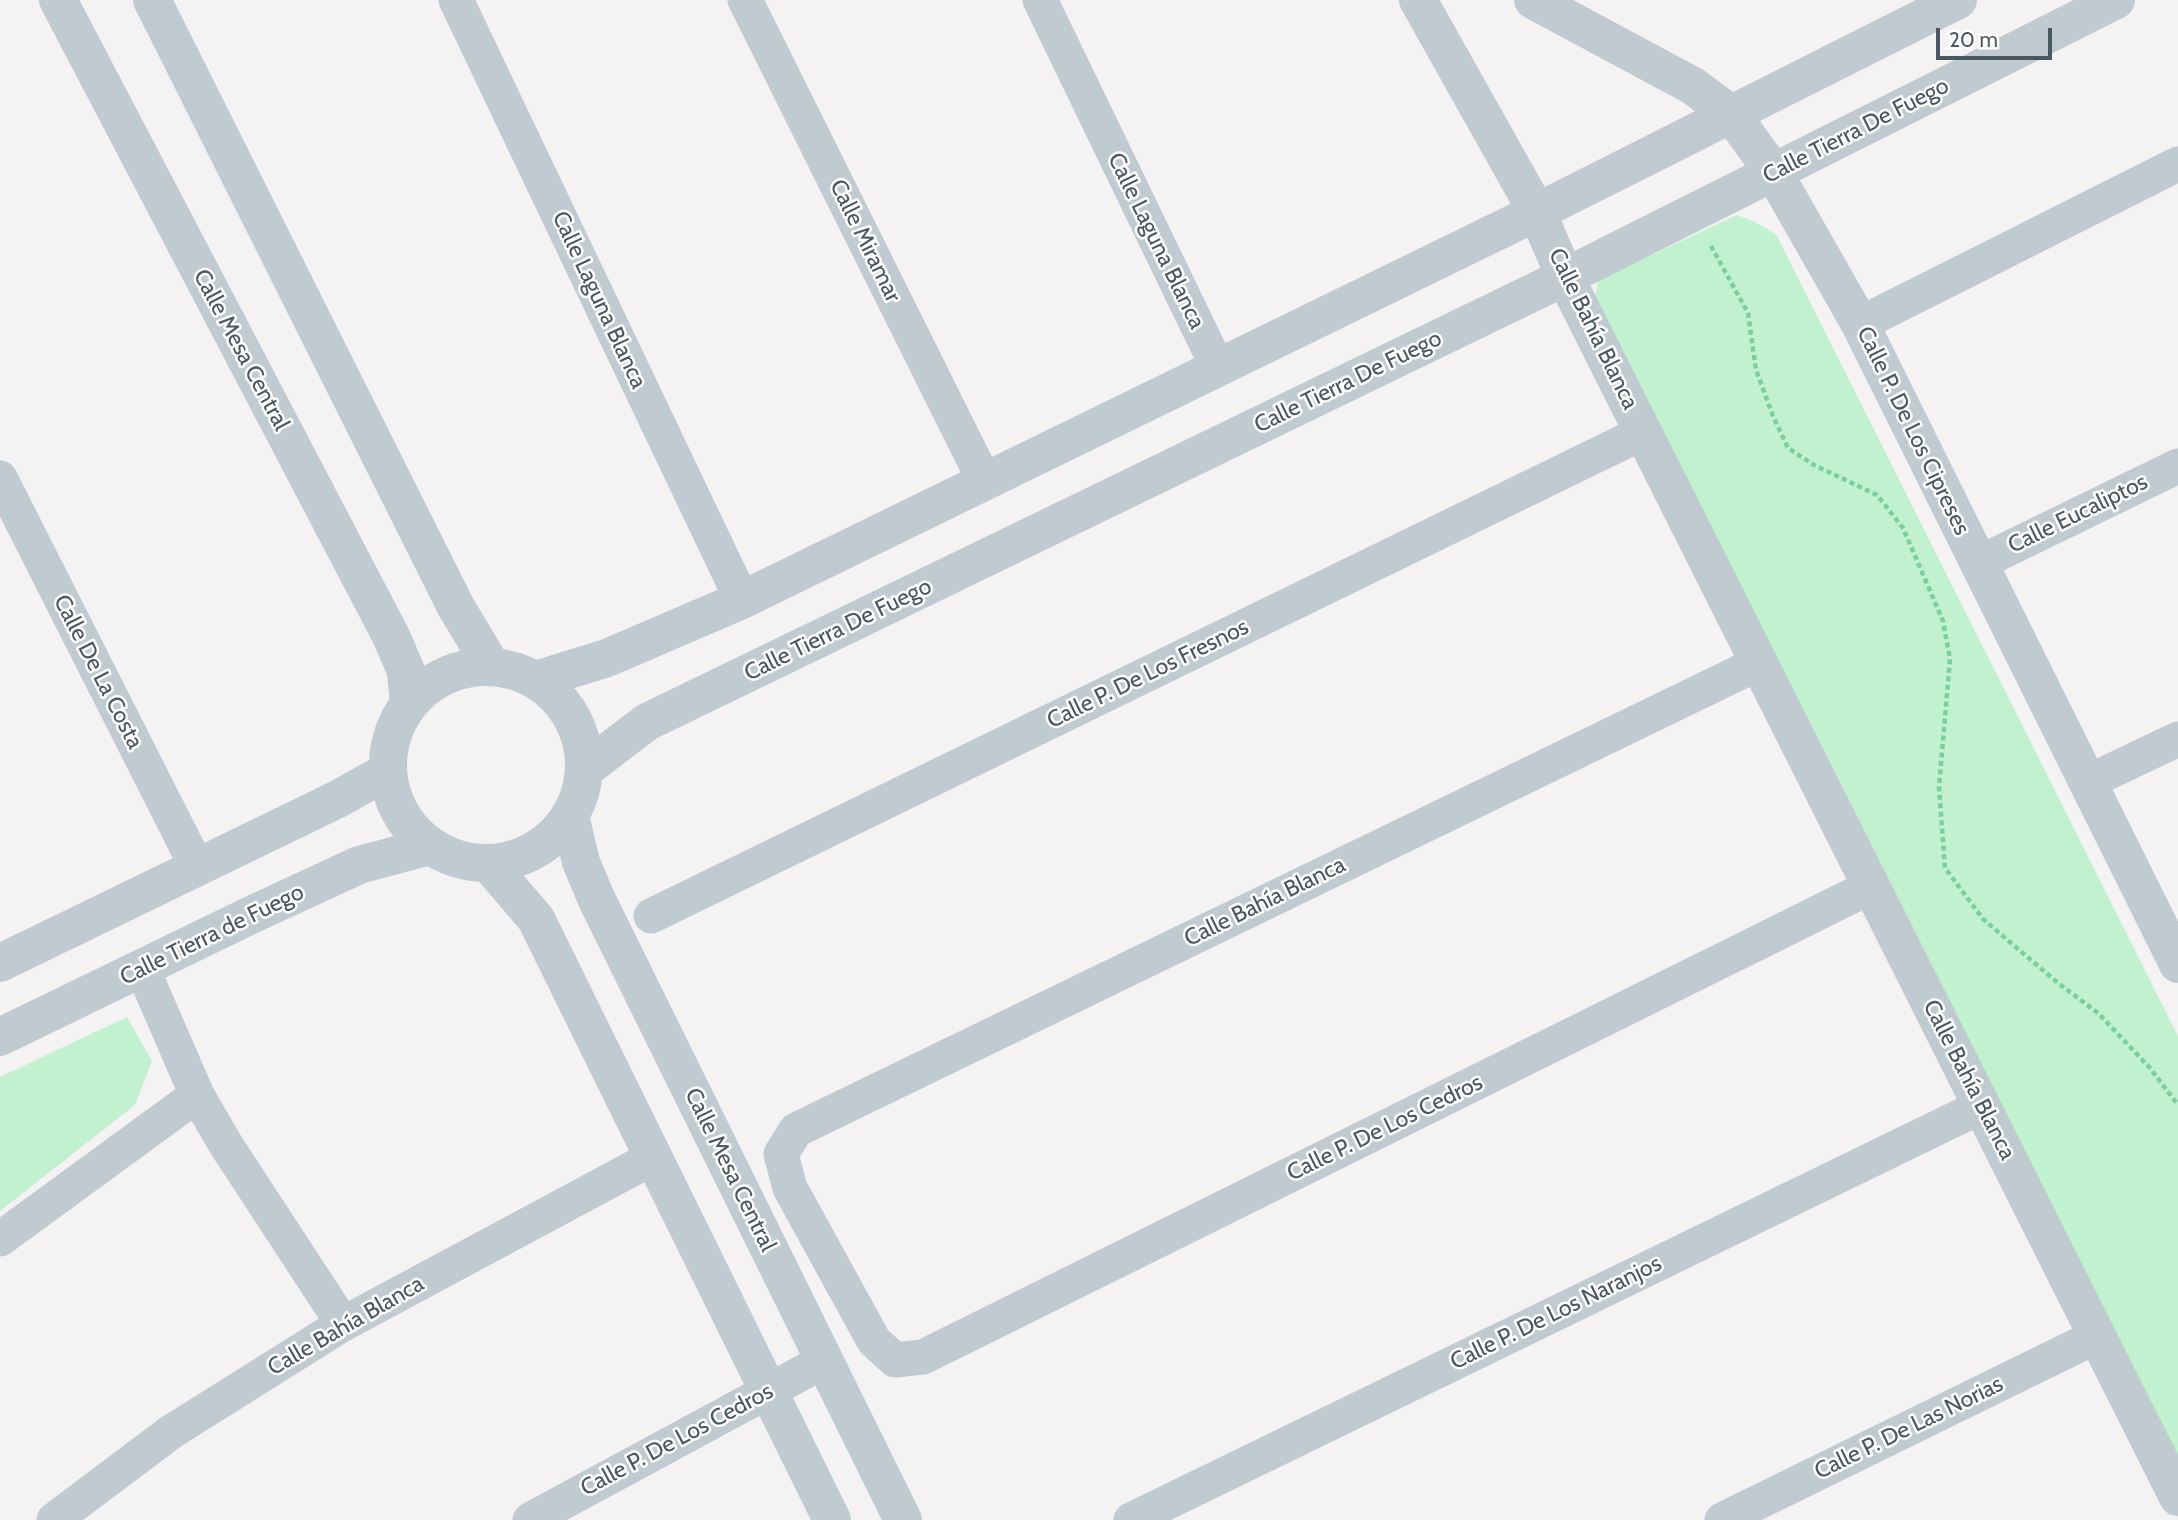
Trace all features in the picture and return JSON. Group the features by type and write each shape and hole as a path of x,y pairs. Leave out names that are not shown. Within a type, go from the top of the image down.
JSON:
{"street":[{"name":"Calle Mesa Central","path":"58,0 391,636 406,671 409,704"},
{"path":"152,0 456,607 492,667"},
{"name":"Calle Laguna Blanca","path":"456,0 742,600"},
{"name":"Calle Miramar","path":"745,0 985,482"},
{"name":"Calle Laguna Blanca","path":"1040,0 1218,368"},
{"name":"Calle Bahía Blanca","path":"1418,0 1537,212 1565,276 2178,1497"},
{"name":"Calle P. De Los Cipreses","path":"1533,0 1693,86 1732,114 1774,173 1860,324 2178,964"},
{"path":"536,680 607,658 742,600 1537,212 1958,0"},
{"name":"Calle Tierra De Fuego","path":"584,770 647,722 1565,276 2116,0"},
{"path":"1860,324 2178,164"},
{"name":"Calle P. De Los Fresnos","path":"651,916 1644,432"},
{"name":"Calle Eucaliptos","path":"1979,563 2178,466"},
{"name":"Calle De La Costa","path":"0,478 197,867"},
{"name":"Calle Bahía Blanca","path":"895,1360 874,1342 790,1188 781,1154 796,1129 1759,663"},
{"path":"492,667 514,671 536,680 557,697 573,719 582,743 584,770 579,794 570,816 554,835 535,850 512,860 488,863 458,859 430,846 409,826 394,800 388,771 390,747 397,724 409,704 432,683 461,670 492,667"},
{"path":"2088,782 2178,739"},
{"path":"0,963 338,799 388,771"},
{"name":"Calle Mesa Central","path":"570,816 581,862 596,898 903,1520"},
{"name":"Calle Tierra de Fuego","path":"0,1038 359,865 430,846"},
{"path":"488,863 536,919 832,1520"},
{"name":"Calle P. De Los Cedros","path":"895,1360 923,1357 1872,886"},
{"path":"142,968 197,1095 226,1145 343,1324"},
{"path":"0,1239 197,1095"},
{"name":"Calle P. De Los Naranjos","path":"1131,1520 1982,1106"},
{"name":"Calle Bahía Blanca","path":"54,1520 171,1432 343,1324 654,1157"},
{"name":"Calle P. De Las Norias","path":"1722,1520 2097,1336"},
{"name":"Calle P. De Los Cedros","path":"530,1520 824,1360"}],"path":[{"path":"1692,213 1748,313 1756,370 1788,448 1814,465 1877,495 1903,528 1943,621 1951,659 1939,787 1945,868 1983,919 2098,1013 2150,1068 2178,1105"}],"green space":[{"path":"1737,215 1776,234 2178,1036 2178,1468 1594,306 1598,280"},
{"path":"127,1017 152,1061 135,1105 0,1211 0,1077"}]}
